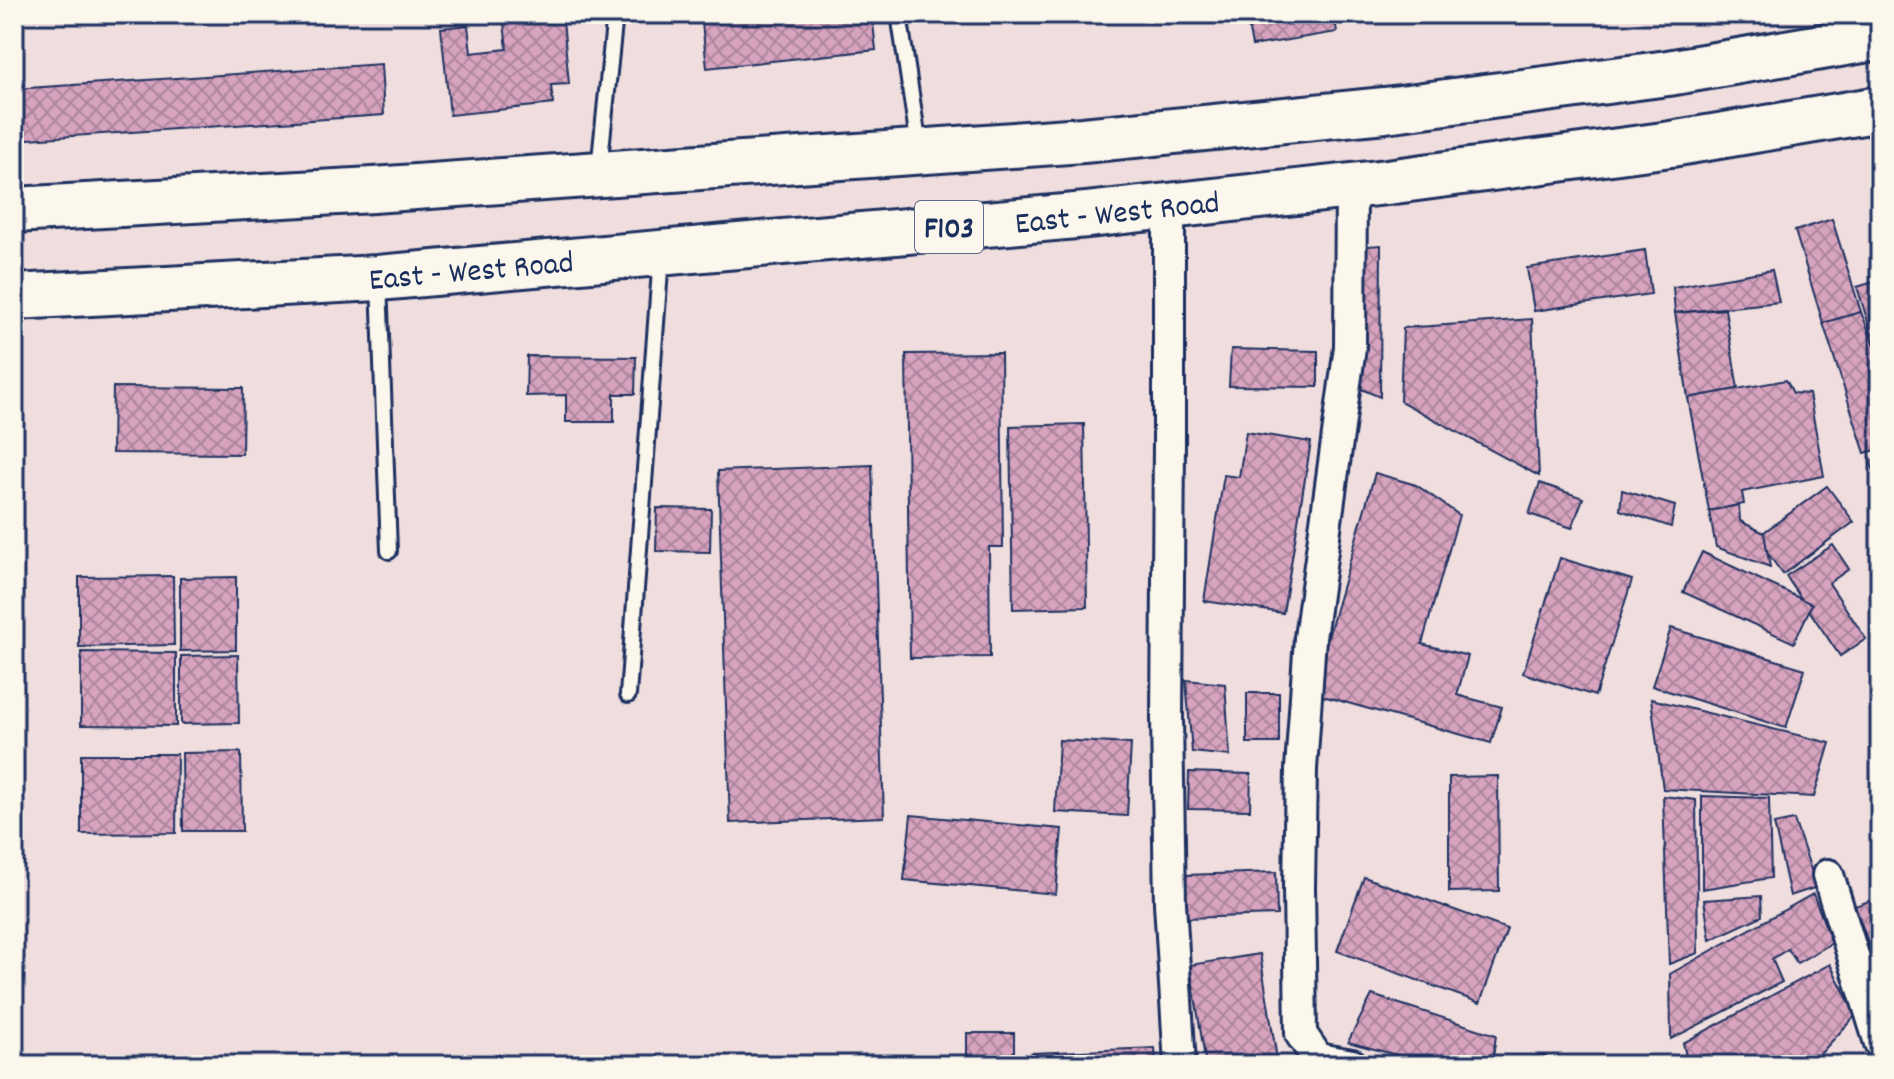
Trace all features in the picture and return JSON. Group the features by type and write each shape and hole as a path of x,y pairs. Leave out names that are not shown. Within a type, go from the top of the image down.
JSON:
{"main road":[{"path":"14,210 373,190 1083,140 1373,112 1668,73 1880,37"},
{"name":"East - West Road","path":"14,297 378,278 1087,215 1351,186 1671,144 1880,109"}],"street":[{"path":"1351,186 1350,347 1310,638 1301,769 1299,887 1301,1034 1318,1059 1352,1065"},
{"path":"1169,206 1167,719 1170,903 1180,1065"},
{"path":"1828,875 1880,1043"}],"lane":[{"path":"599,174 615,14"},
{"path":"899,14 920,151"},
{"path":"628,695 661,252"},
{"path":"378,278 389,551"}],"building":[{"path":"523,14 573,14 574,18 563,20 569,84 551,85 553,104 450,115 441,28 468,25 471,53 507,49 504,23 524,21"},
{"path":"701,14 872,14 876,50 707,68"},
{"path":"1132,14 1217,14 1211,18 1132,19"},
{"path":"1246,14 1334,14 1337,32 1252,46"},
{"path":"381,64 384,115 14,140 14,89"},
{"path":"1832,219 1861,312 1823,323 1795,231"},
{"path":"1381,245 1380,397 1345,382 1355,247"},
{"path":"1645,250 1651,294 1534,311 1527,268"},
{"path":"1772,270 1779,302 1675,313 1673,287"},
{"path":"1880,280 1880,357 1879,357 1857,287"},
{"path":"1725,309 1738,389 1688,398 1675,313"},
{"path":"1861,312 1880,359 1880,449 1865,453 1823,323"},
{"path":"1532,319 1539,476 1400,401 1403,328"},
{"path":"1231,349 1318,351 1318,387 1229,386"},
{"path":"1001,353 1003,547 989,547 990,657 910,658 906,354"},
{"path":"527,356 636,357 635,394 614,394 614,422 566,422 566,395 526,396"},
{"path":"1786,380 1793,393 1809,394 1824,476 1742,492 1744,504 1709,511 1688,398"},
{"path":"113,387 243,388 242,454 112,453"},
{"path":"1084,424 1087,607 1013,609 1010,426"},
{"path":"1246,432 1311,442 1283,613 1204,601 1224,475 1239,477"},
{"path":"1880,458 1880,488 1870,461"},
{"path":"872,465 884,817 730,823 718,471"},
{"path":"1375,473 1416,485 1459,515 1422,644 1468,656 1457,695 1502,707 1491,743 1312,693"},
{"path":"1540,483 1583,498 1572,528 1529,514"},
{"path":"1827,486 1854,522 1783,574 1756,538"},
{"path":"1622,490 1675,506 1671,527 1620,510"},
{"path":"1739,505 1740,521 1764,533 1770,567 1716,547 1709,511"},
{"path":"657,508 711,509 710,552 656,551"},
{"path":"1833,545 1849,569 1829,583 1866,639 1840,656 1786,576"},
{"path":"1702,552 1812,604 1794,643 1683,592"},
{"path":"1560,558 1632,580 1595,696 1523,673"},
{"path":"173,576 174,645 79,647 79,577"},
{"path":"236,577 236,650 180,651 180,578"},
{"path":"1671,628 1805,669 1786,728 1652,686"},
{"path":"81,652 176,653 176,726 81,725"},
{"path":"238,655 239,723 181,724 181,656"},
{"path":"1186,680 1225,684 1230,756 1192,752"},
{"path":"1247,693 1279,693 1279,743 1247,743"},
{"path":"1651,699 1830,743 1814,797 1663,789"},
{"path":"1059,740 1131,744 1127,816 1055,812"},
{"path":"241,752 242,831 183,831 182,753"},
{"path":"81,754 177,754 176,833 81,834"},
{"path":"1189,772 1251,774 1250,810 1188,809"},
{"path":"1498,776 1499,891 1449,892 1449,777"},
{"path":"1663,796 1696,800 1698,953 1669,964"},
{"path":"1702,796 1769,798 1771,878 1702,889"},
{"path":"911,815 1062,829 1056,894 904,880"},
{"path":"1794,820 1817,887 1790,896 1774,824"},
{"path":"1276,872 1277,915 1186,918 1185,875"},
{"path":"1364,877 1507,929 1480,1003 1337,951"},
{"path":"1813,894 1832,943 1797,963 1788,949 1772,959 1782,982 1671,1039 1670,974"},
{"path":"1761,896 1762,916 1710,940 1704,900"},
{"path":"1880,897 1880,953 1873,956 1855,906"},
{"path":"1260,954 1278,1065 1206,1065 1190,965"},
{"path":"1830,964 1856,1015 1810,1065 1688,1065 1683,1043"},
{"path":"1372,995 1496,1035 1492,1065 1434,1065 1348,1042"},
{"path":"967,1033 1014,1033 1014,1065 967,1065"},
{"path":"1155,1048 1156,1065 1031,1065 1031,1053"},
{"path":"1546,1056 1546,1065 1512,1065 1511,1058"}]}
